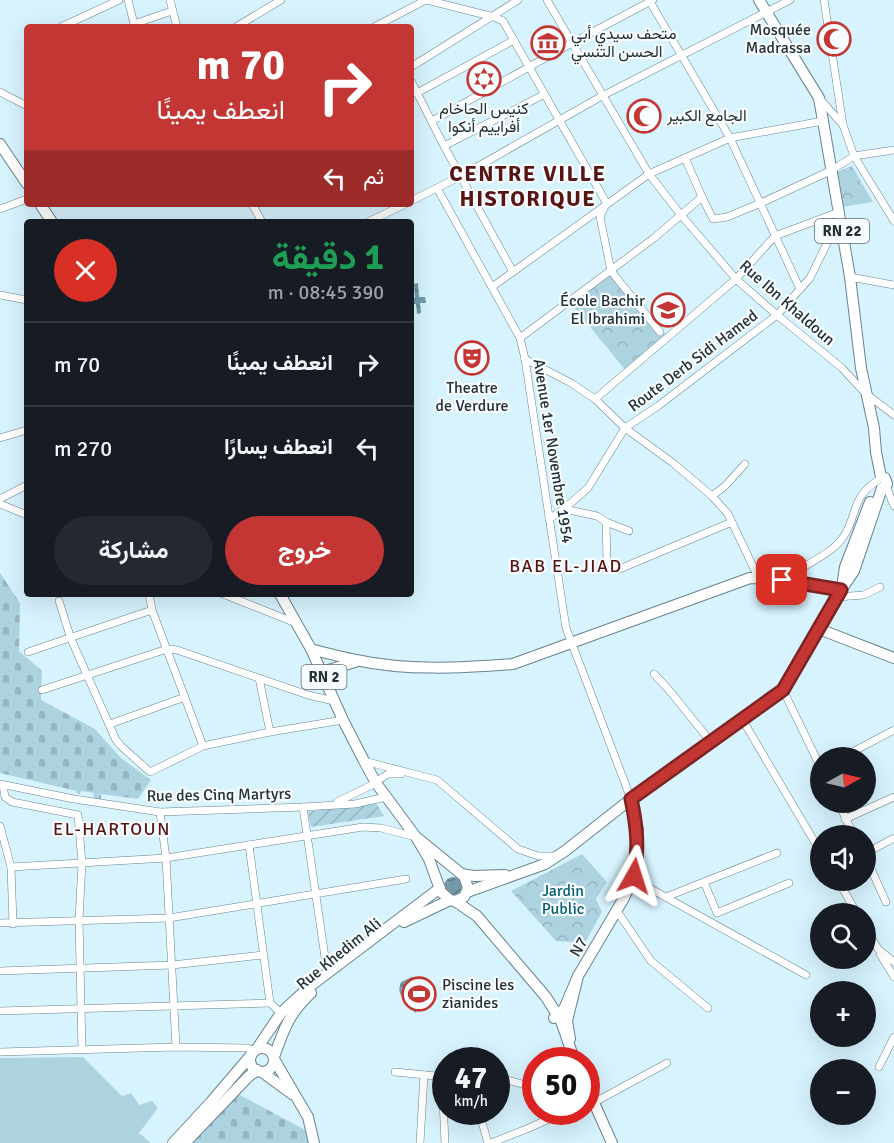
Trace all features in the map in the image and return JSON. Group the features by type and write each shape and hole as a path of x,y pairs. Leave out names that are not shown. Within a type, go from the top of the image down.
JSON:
{"main road":[{"name":"RN 22","path":"467,892 545,864 783,690 854,572 883,482 876,452 874,428 865,393 850,277 819,98 759,0"},
{"path":"0,144 23,172"},
{"path":"311,649 358,661 423,667 513,664 750,578 782,580 839,594"},
{"name":"RN 2","path":"282,597 311,649 364,761 386,797 416,837 429,859 440,887"},
{"path":"819,629 894,658"},
{"path":"322,672 358,661"},
{"name":"N7","path":"579,976 633,879 638,856 638,830 631,799"},
{"name":"RN 2","path":"416,837 460,874"},
{"name":"RN 22","path":"460,874 474,876 517,874"},
{"path":"452,901 464,897 467,892 468,884 460,874 446,875 440,887 443,896 477,916"},
{"name":"Rue Khedim Ali","path":"173,1143 212,1102 281,1013 327,971 440,887"},
{"path":"467,892 477,916 546,997 552,1001 564,998 579,976"},
{"name":"Rue Khedim Ali","path":"274,1058 284,1027 308,995 401,924 452,901"},
{"path":"520,968 556,1017"},
{"path":"556,1017 564,1009 579,976"},
{"path":"572,1047 567,1021 579,976"},
{"path":"546,997 569,1047"},
{"path":"301,1103 283,1086 251,1064 255,1049 267,1048 274,1058 301,1103 308,1117 314,1143"},
{"path":"185,1143 248,1077 270,1069 274,1058"},
{"path":"600,1117 612,1143"}],"street":[{"path":"67,24 119,0"},
{"path":"128,0 134,24 172,11"},
{"path":"170,0 176,24"},
{"path":"241,24 281,0"},
{"path":"380,24 426,0 502,21 606,204"},
{"path":"414,65 518,0"},
{"name":"Rue Ibn Khaldoun","path":"547,0 649,174 681,215 736,279 842,368 865,393 894,416"},
{"path":"414,200 461,176 602,96 790,0"},
{"path":"824,0 843,124 854,156 894,221"},
{"path":"432,121 651,1 730,138 800,289"},
{"path":"417,93 514,40"},
{"path":"414,87 513,272"},
{"path":"0,92 24,104"},
{"path":"444,146 543,95"},
{"path":"819,98 843,124"},
{"path":"492,287 649,174 730,138 824,121"},
{"path":"686,158 713,219 727,217 760,203 832,170 854,156 894,150"},
{"name":"Avenue 1er Novembre 1954","path":"437,188 520,338 566,628 631,799"},
{"path":"520,338 611,271 702,197"},
{"path":"0,209 24,200"},
{"path":"606,204 600,217 611,271 660,332"},
{"path":"374,219 399,207"},
{"path":"595,399 736,279 775,236 839,213"},
{"name":"Route Derb Sidi Hamed","path":"549,519 588,488 626,428 777,315 810,278 834,229 839,213"},
{"path":"850,277 894,285"},
{"path":"0,295 24,299"},
{"path":"525,359 571,382 595,399 626,428 712,496 728,514 758,577"},
{"path":"0,438 24,430"},
{"path":"712,496 745,464"},
{"path":"782,580 835,547 844,536 862,492 883,482 894,506"},
{"path":"0,499 24,487"},
{"path":"0,504 24,514"},
{"path":"564,509 597,516 629,531"},
{"path":"606,522 607,560 617,570 732,522"},
{"path":"839,594 864,595 880,587"},
{"path":"150,597 152,610 203,746"},
{"path":"230,597 297,624"},
{"path":"58,601 71,639 121,746 150,772 203,746 343,720"},
{"path":"28,652 152,610"},
{"path":"42,690 167,648 334,701"},
{"path":"654,674 711,741"},
{"path":"259,678 270,732"},
{"path":"783,690 811,747"},
{"path":"110,724 185,697"},
{"path":"742,719 810,834"},
{"path":"862,747 894,730"},
{"path":"364,761 437,780 518,849 538,856 558,855"},
{"path":"332,804 388,774 412,774"},
{"path":"2,785 5,797 12,802 78,815 82,863 79,920 82,1050"},
{"name":"Rue des Cinq Martyrs","path":"2,785 160,812 355,804 386,797"},
{"path":"845,819 894,797"},
{"path":"303,807 327,971"},
{"path":"160,812 166,858 176,1047"},
{"path":"843,813 848,825"},
{"path":"0,826 11,867 13,924"},
{"path":"11,867 166,858 369,827 416,837"},
{"path":"876,848 894,838"},
{"path":"249,845 270,1003 281,1013"},
{"path":"666,897 777,853"},
{"path":"0,923 169,918 406,879"},
{"path":"633,879 806,975"},
{"path":"876,880 886,902"},
{"path":"704,882 717,914"},
{"path":"712,923 717,914 789,883"},
{"path":"617,911 651,961 708,1008"},
{"path":"876,946 894,977"},
{"path":"878,949 894,962"},
{"path":"0,971 172,965 263,955"},
{"path":"0,1011 270,1003"},
{"path":"879,1067 894,1037"},
{"path":"0,1052 176,1047 255,1049"},
{"path":"600,1089 667,1063"},
{"path":"395,1072 432,1076"},
{"path":"420,1143 424,1075"},
{"path":"445,1125 445,1143"},
{"path":"484,1125 490,1143 536,1125"}],"green space":[{"path":"852,166 873,202 842,207 837,172"},
{"path":"614,270 668,338 627,372 571,304"},
{"path":"0,573 20,603 19,651 42,671 41,700 95,729 121,758 151,780 138,799 101,794 101,800 93,800 94,793 81,791 77,794 77,791 0,773"},
{"path":"375,801 384,816 311,827 308,812"},
{"name":"Jardin Public","path":"582,854 607,882 596,899 602,912 585,943 556,941 511,891"},
{"path":"83,1057 122,1096 131,1093 139,1105 152,1101 158,1108 139,1133 151,1143 0,1143 0,1058"},
{"path":"238,1094 307,1131 309,1143 192,1143"}],"water":[{"path":"418,283 419,297 425,297 426,303 420,303 421,313 417,314 416,304 414,304 414,284"},
{"path":"453,877 459,880 462,886 459,892 453,895 447,892 444,886 447,880"},
{"name":"Piscine les zianides","path":"412,977 422,984 426,994 423,1004 415,1013 411,993 407,988 400,989 405,990 409,996 408,1000 405,1000 399,990 401,982"}],"place":[{"name":"Mosquée Madrassa","path":"834,39"},
{"name":"متحف سيدي أبي الحسن التنسي","path":"548,43"},
{"name":"كنيس الحاخام أفراييم أنكوا","path":"484,79"},
{"name":"الجامع الكبير","path":"644,116"},
{"name":"École Bachir El Ibrahimi","path":"668,310"},
{"name":"Theatre de Verdure","path":"472,358"},
{"name":"Piscine les zianides","path":"419,994"}],"district":[{"name":"CENTRE VILLE HISTORIQUE","path":"528,186"},
{"name":"BAB EL-JIAD","path":"566,566"},
{"name":"EL-HARTOUN","path":"112,829"}],"route":[{"path":"634,876 638,856 638,830 631,799 783,690 841,590 782,580"}]}
